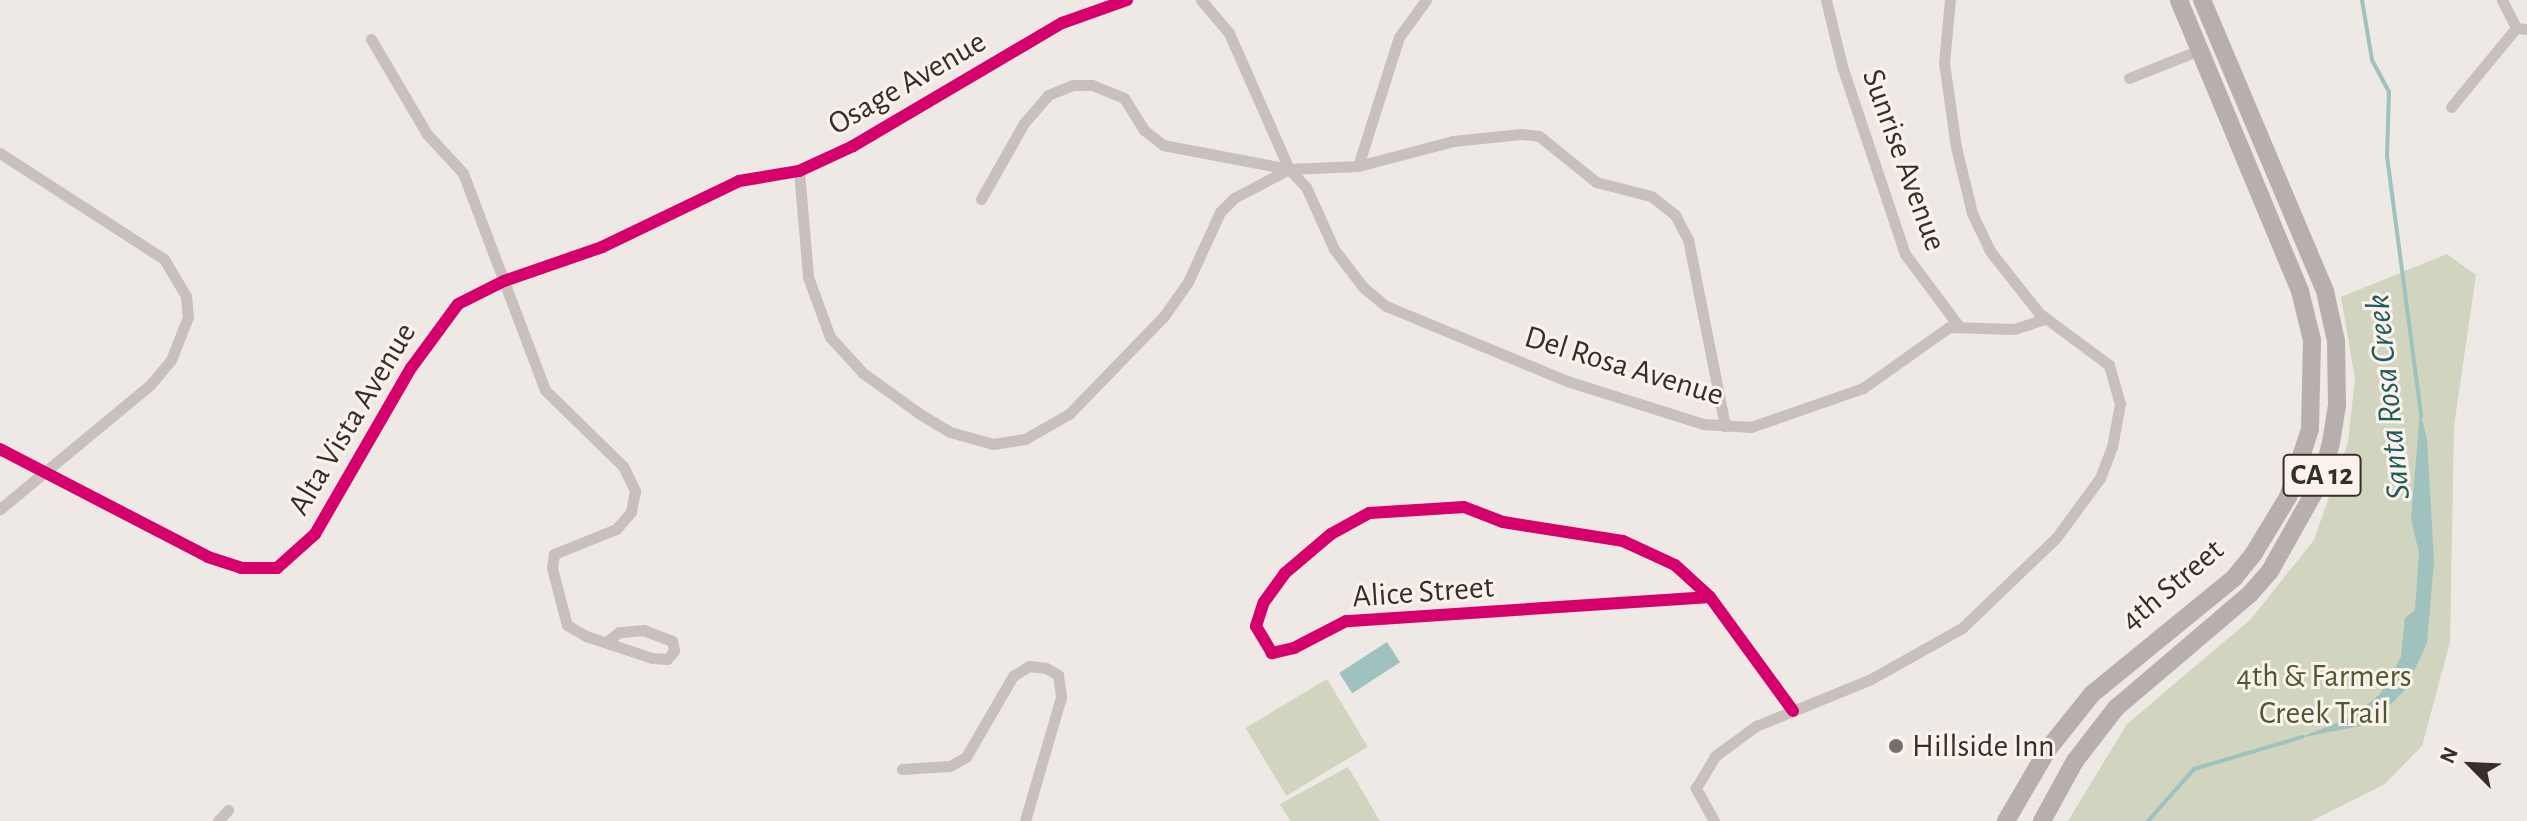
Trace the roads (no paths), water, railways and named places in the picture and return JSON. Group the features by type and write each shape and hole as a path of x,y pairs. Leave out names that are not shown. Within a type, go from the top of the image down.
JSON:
{"main road":[{"name":"CA 12","path":"2179,0 2202,49"},
{"name":"4th Street","path":"2042,821 2075,761 2116,708 2250,594 2270,571 2321,480 2331,443 2336,341 2325,291 2202,0"},
{"name":"4th Street","path":"2006,821 2048,749 2092,694 2234,578 2272,524 2300,468 2310,429 2312,340 2300,291 2202,49"}],"street":[{"name":"Osage Avenue","path":"799,171 853,146 1062,23 1127,0"},
{"path":"1201,0 1229,33 1289,169"},
{"path":"1358,166 1399,37 1426,0"},
{"name":"Sunrise Avenue","path":"1826,0 1842,66 1905,254 1958,325"},
{"path":"1714,821 1696,788 1715,756 1732,741 1793,711 1884,673 1962,628 1994,602 2081,508 2112,447 2119,387 2109,365 2092,349 2045,319 1990,251 1972,213 1956,147 1944,63 1950,0"},
{"path":"2451,107 2521,29 2502,0"},
{"path":"371,39 427,134 463,173 545,390 623,466 635,491 631,512 616,529 554,554 552,568 567,625 608,641 652,658 667,659 674,651 672,641 644,630 619,632 608,641"},
{"path":"2129,78 2202,49"},
{"path":"981,199 1024,123 1048,95 1073,85 1092,85 1124,98 1144,130 1163,145 1289,169 1358,166 1453,141 1539,136 1596,182 1651,196 1675,215 1688,239 1725,426"},
{"path":"0,153 164,259 186,296 183,338 164,368 130,405 0,509"},
{"path":"799,171 808,277 830,337 863,373 920,414 950,432 993,444 1025,439 1069,414 1164,316 1188,282 1220,212 1234,198 1289,169"},
{"name":"Del Rosa Avenue","path":"1289,169 1306,187 1334,249 1363,287 1386,306 1567,381 1703,424 1751,427 1794,417 1863,388 1958,325"},
{"name":"Alta Vista Avenue","path":"0,449 208,557 241,568 277,568 315,534 441,323 458,304 504,281 602,247 739,181 799,171"},
{"path":"1958,325 2014,329 2045,319"},
{"name":"Alice Street","path":"1710,597 1346,621 1294,648 1272,653 1256,626 1264,602 1285,573 1331,534 1369,513 1464,507 1503,522 1623,541 1675,565 1710,597 1793,711"},
{"path":"902,769 950,766 966,757 1013,676 1029,666 1046,668 1058,675 1061,697 1025,821"},
{"path":"218,821 228,810"}],"water":[{"path":"2420,411 2427,439 2434,561 2427,643 2405,690 2371,724 2299,738 2352,717 2380,694 2401,657 2405,618 2415,610 2419,553 2411,519"},
{"path":"1387,642 1400,662 1352,693 1339,673"}],"waterway":[{"name":"Santa Rosa Creek","path":"2362,0 2372,60 2389,92 2387,156 2421,416"},
{"name":"Santa Rosa Creek","path":"2148,821 2194,769 2302,737"}],"place":[{"name":"Hillside Inn","path":"1896,746"}],"park label":[{"name":"4th & Farmers Creek Trail","path":"2324,696"}]}
